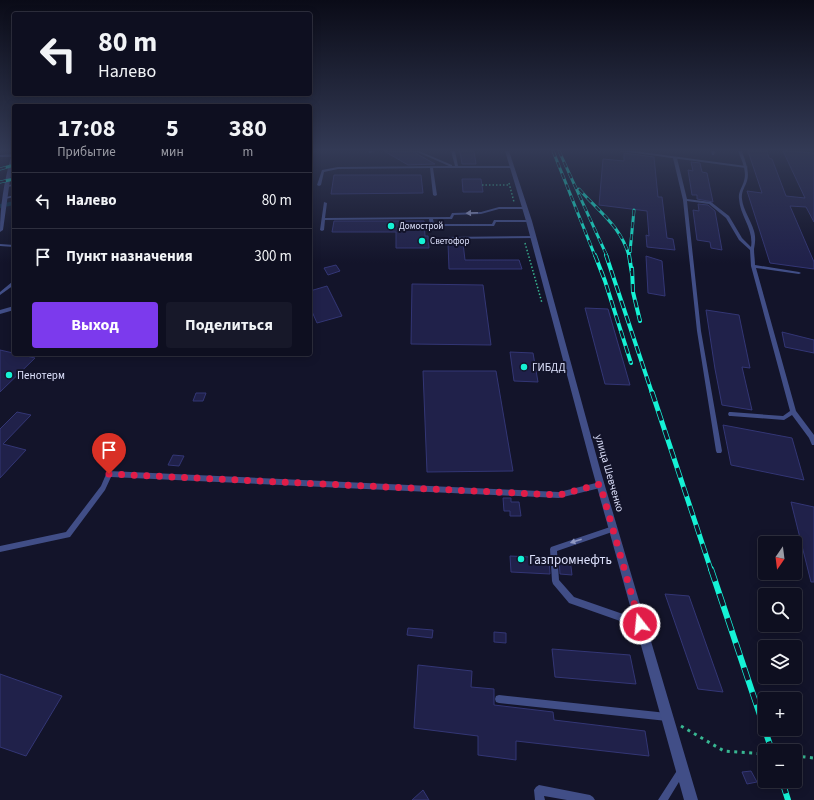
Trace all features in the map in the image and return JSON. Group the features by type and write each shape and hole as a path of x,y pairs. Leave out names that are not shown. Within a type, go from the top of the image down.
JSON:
{"street":[{"path":"0,230 6,188"},
{"name":"улица Шевченко","path":"519,188 529,221 528,237 691,800"}],"lane":[{"path":"434,188 435,195"},
{"path":"682,188 685,200 699,331 719,451"},
{"path":"742,188 741,201 754,245 752,250 753,266 793,412 812,437 814,443"},
{"path":"5,198 12,196"},
{"path":"685,200 710,203 720,210 728,217 740,239 752,250"},
{"path":"322,230 325,203"},
{"path":"324,219 451,218 453,214 482,213 499,208 525,208"},
{"path":"431,218 432,225 492,225 495,221 529,221"},
{"path":"446,238 528,237"},
{"path":"0,245 12,246"},
{"path":"753,266 799,273"},
{"path":"0,294 12,285"},
{"path":"0,312 12,309"},
{"path":"731,414 784,418 793,412"},
{"path":"0,549 68,535 103,488 109,474 559,495 600,484"},
{"path":"613,529 552,549 556,581 572,600 640,624"},
{"path":"499,699 667,717"},
{"path":"663,800 682,770"},
{"path":"540,800 539,790 590,800"}],"path":[{"path":"510,188 515,208"},
{"path":"528,237 542,303"},
{"path":"667,717 724,751 758,753"},
{"path":"802,757 814,758"}],"building":[{"path":"332,188 422,188 423,193 331,194"},
{"path":"463,188 482,188 483,192 463,192"},
{"path":"600,188 657,188 658,197 662,197 667,238 673,239 675,250 647,247 646,235 649,236 647,211 599,205"},
{"path":"691,188 710,188 713,202 697,199 697,195 692,195"},
{"path":"760,188 783,188 786,196 805,198 800,188 814,188 814,222 806,207 790,206 814,262 814,269 770,263 747,191 762,193"},
{"path":"698,204 708,205 715,211 722,250 711,248 710,242 697,240 693,210 699,211"},
{"path":"334,221 424,221 425,236 428,236 429,248 396,248 396,232 332,232"},
{"path":"448,243 463,243 465,260 519,260 522,269 449,269"},
{"path":"646,256 662,261 665,296 648,293"},
{"path":"336,265 340,271 328,275 324,268"},
{"path":"412,284 483,285 491,345 411,344"},
{"path":"327,286 342,316 317,323 312,312 312,290"},
{"path":"585,308 608,309 630,385 605,384"},
{"path":"706,310 739,315 750,368 742,367 752,410 722,405"},
{"path":"782,332 814,340 814,353 785,347"},
{"name":"Пенотерм","path":"0,350 12,353 12,356 26,356 35,358 0,392"},
{"name":"ГИБДД","path":"510,352 533,353 538,382 514,381"},
{"path":"423,371 496,371 513,471 427,472"},
{"path":"196,393 206,393 203,401 193,401"},
{"path":"17,412 31,415 3,444 26,450 0,478 0,429"},
{"path":"723,425 792,438 804,480 731,465"},
{"path":"173,455 184,456 179,466 168,465"},
{"path":"503,498 511,498 511,502 519,502 521,516 510,516 510,511 504,511"},
{"path":"791,502 814,507 814,582 811,582 802,546 802,536 800,536"},
{"path":"510,556 549,558 550,574 511,572"},
{"path":"559,558 570,559 572,575 560,574"},
{"path":"665,594 689,596 723,692 698,689"},
{"path":"408,628 433,630 432,638 407,635"},
{"path":"494,632 506,633 506,643 494,642"},
{"path":"552,649 630,655 636,684 555,677"},
{"path":"418,665 472,671 471,687 494,689 494,705 553,712 554,720 645,731 649,756 516,741 516,760 478,755 478,736 414,728"},
{"path":"0,674 62,696 26,756 0,747"},
{"path":"751,771 757,782 747,784 742,772"},
{"path":"423,790 429,800 412,800"}],"waterway":[{"path":"0,206 12,203"}],"railway":[{"path":"568,188 595,256"},
{"path":"576,188 607,256"},
{"path":"579,189 615,227 629,256"},
{"path":"630,252 634,210"},
{"path":"595,255 605,281 631,363"},
{"path":"606,255 652,393"},
{"path":"629,255 632,274"},
{"path":"632,268 633,292 640,321"},
{"path":"652,392 711,570"},
{"path":"711,569 770,744"},
{"path":"784,788 788,800"}],"place":[{"name":"Домострой","path":"391,226"},
{"name":"Светофор","path":"422,241"},
{"name":"ГИБДД","path":"524,367"},
{"name":"Пенотерм","path":"9,375"},
{"name":"Газпромнефть","path":"521,559"}],"route":[{"path":"109,474 559,495 600,484 640,624"}]}
